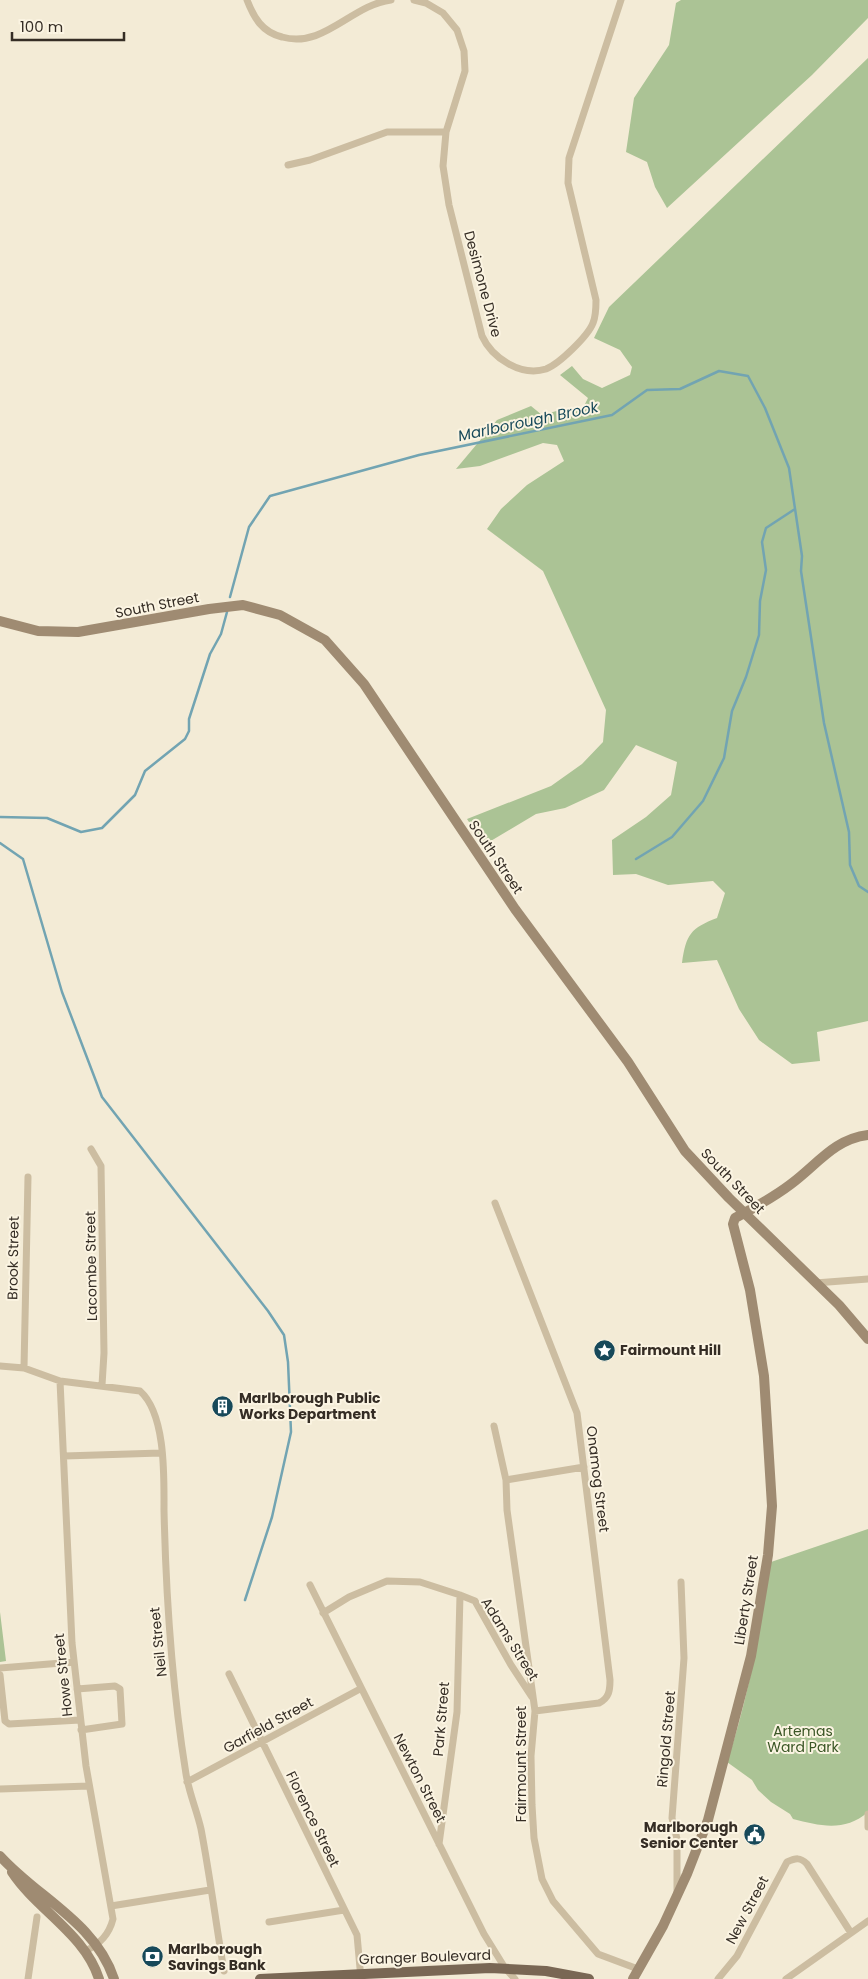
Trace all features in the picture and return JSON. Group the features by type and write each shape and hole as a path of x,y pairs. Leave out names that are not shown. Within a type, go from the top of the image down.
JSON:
{"main road":[{"name":"South Street","path":"0,621 41,632 78,632 242,605 280,615 304,626 325,640 364,684 515,909 631,1066 661,1112 672,1133 699,1167 850,1317 868,1339"},
{"path":"745,1213 791,1184 836,1145 853,1138 868,1135"},
{"name":"Liberty Street","path":"634,1979 677,1897 708,1820 722,1761 746,1679 768,1554 772,1506 764,1376 750,1290 734,1224 735,1218 745,1213"},
{"path":"2,1859 77,1924 98,1946 114,1979"},
{"path":"2,1859 24,1889 84,1951 99,1979"},
{"name":"Granger Boulevard","path":"260,1979 505,1968 546,1971 589,1979"}],"street":[{"path":"247,0 256,20 263,28 278,36 300,40 316,37 364,8 391,0"},
{"name":"Desimone Drive","path":"414,0 426,3 444,13 457,30 464,51 465,71 446,132 444,179 485,342 495,354 516,367 537,370 549,368 583,338 593,324 595,316 596,300 568,183 567,170 568,158 621,0"},
{"path":"288,165 387,132 446,132"},
{"name":"Lacombe Street","path":"90,1149 101,1166 104,1353 102,1386"},
{"name":"Brook Street","path":"24,1368 28,1177"},
{"name":"Onamog Street","path":"495,1203 577,1413 609,1667 610,1691 606,1699 592,1705 535,1711"},
{"path":"815,1282 868,1279"},
{"name":"Neil Street","path":"0,1366 24,1368 60,1381 140,1391 149,1399 159,1430 166,1602 187,1782 200,1828 224,1971"},
{"name":"Howe Street","path":"60,1381 74,1662 89,1786 112,1919 110,1928 98,1946"},
{"name":"Fairmount Street","path":"494,1426 506,1480 507,1510 535,1711 531,1756 532,1805 534,1838 542,1879 553,1901 598,1954 638,1969"},
{"path":"64,1456 161,1454"},
{"path":"506,1480 584,1467"},
{"name":"Adams Street","path":"323,1613 348,1597 387,1581 420,1582 475,1601 510,1665 533,1698"},
{"name":"Ringold Street","path":"677,1897 676,1839 672,1818 684,1658 681,1582"},
{"name":"Newton Street","path":"310,1584 360,1689 484,1934 505,1968 515,1979"},
{"name":"Park Street","path":"439,1844 456,1712 460,1595"},
{"path":"0,1668 74,1662"},
{"name":"Florence Street","path":"229,1674 356,1935 360,1976"},
{"path":"0,1675 5,1721 9,1724 80,1720"},
{"path":"77,1690 115,1686 120,1689 122,1724 82,1730"},
{"name":"Garfield Street","path":"187,1782 360,1689"},
{"path":"0,1789 89,1786"},
{"path":"868,1814 868,1827"},
{"name":"New Street","path":"721,1978 737,1956 787,1862 799,1858 807,1864 851,1933"},
{"path":"111,1906 210,1890"},
{"path":"269,1922 344,1910"},
{"path":"28,1979 37,1918"},
{"path":"786,1979 868,1920"},
{"path":"84,1951 98,1946"}],"green space":[{"path":"681,0 868,0 868,18 812,75 667,208 655,187 647,162 626,152 634,98 669,45 676,3"},
{"path":"868,58 868,1021 817,1032 820,1061 792,1064 759,1040 739,1009 717,960 682,963 691,933 701,925 717,918 725,893 713,881 668,885 636,874 613,875 612,840 646,817 671,795 677,762 636,745 604,790 565,808 536,814 484,845 467,819 551,786 582,764 603,742 606,710 543,571 487,529 501,509 527,485 564,461 557,445 543,443 480,466 456,469 497,420 531,406 542,415 560,410 583,408 588,398 560,375 572,366 583,379 602,388 630,375 632,367 620,350 594,338 609,307"},
{"name":"Artemas Ward Park","path":"868,1529 868,1812 850,1823 841,1825 813,1824 793,1819 790,1814 771,1802 758,1790 752,1780 727,1762 748,1688 771,1562"},
{"path":"0,1612 6,1661 0,1662"}],"waterway":[{"name":"Marlborough Brook","path":"230,597 249,527 270,496 419,455 612,415 647,390 680,389 719,371 748,376 765,408 789,468 802,556 801,571 824,723 849,832 850,865 859,886 868,892"},
{"path":"636,859 672,837 703,801 724,758 732,711 746,677 759,635 760,601 766,570 762,542 766,528 795,509"},
{"name":"Marlborough Brook","path":"0,817 47,818 81,832 102,828 135,795 145,771 185,739 189,731 189,719 210,654 221,634 227,612"},
{"path":"0,843 23,859 62,992 102,1097 268,1311 284,1335 288,1362 291,1432 272,1517 245,1600"}],"place":[{"name":"Fairmount Hill","path":"604,1350"},
{"name":"Marlborough Public Works Department","path":"223,1406"},
{"name":"Marlborough Senior Center","path":"754,1835"},
{"name":"Marlborough Savings Bank","path":"152,1957"}]}
